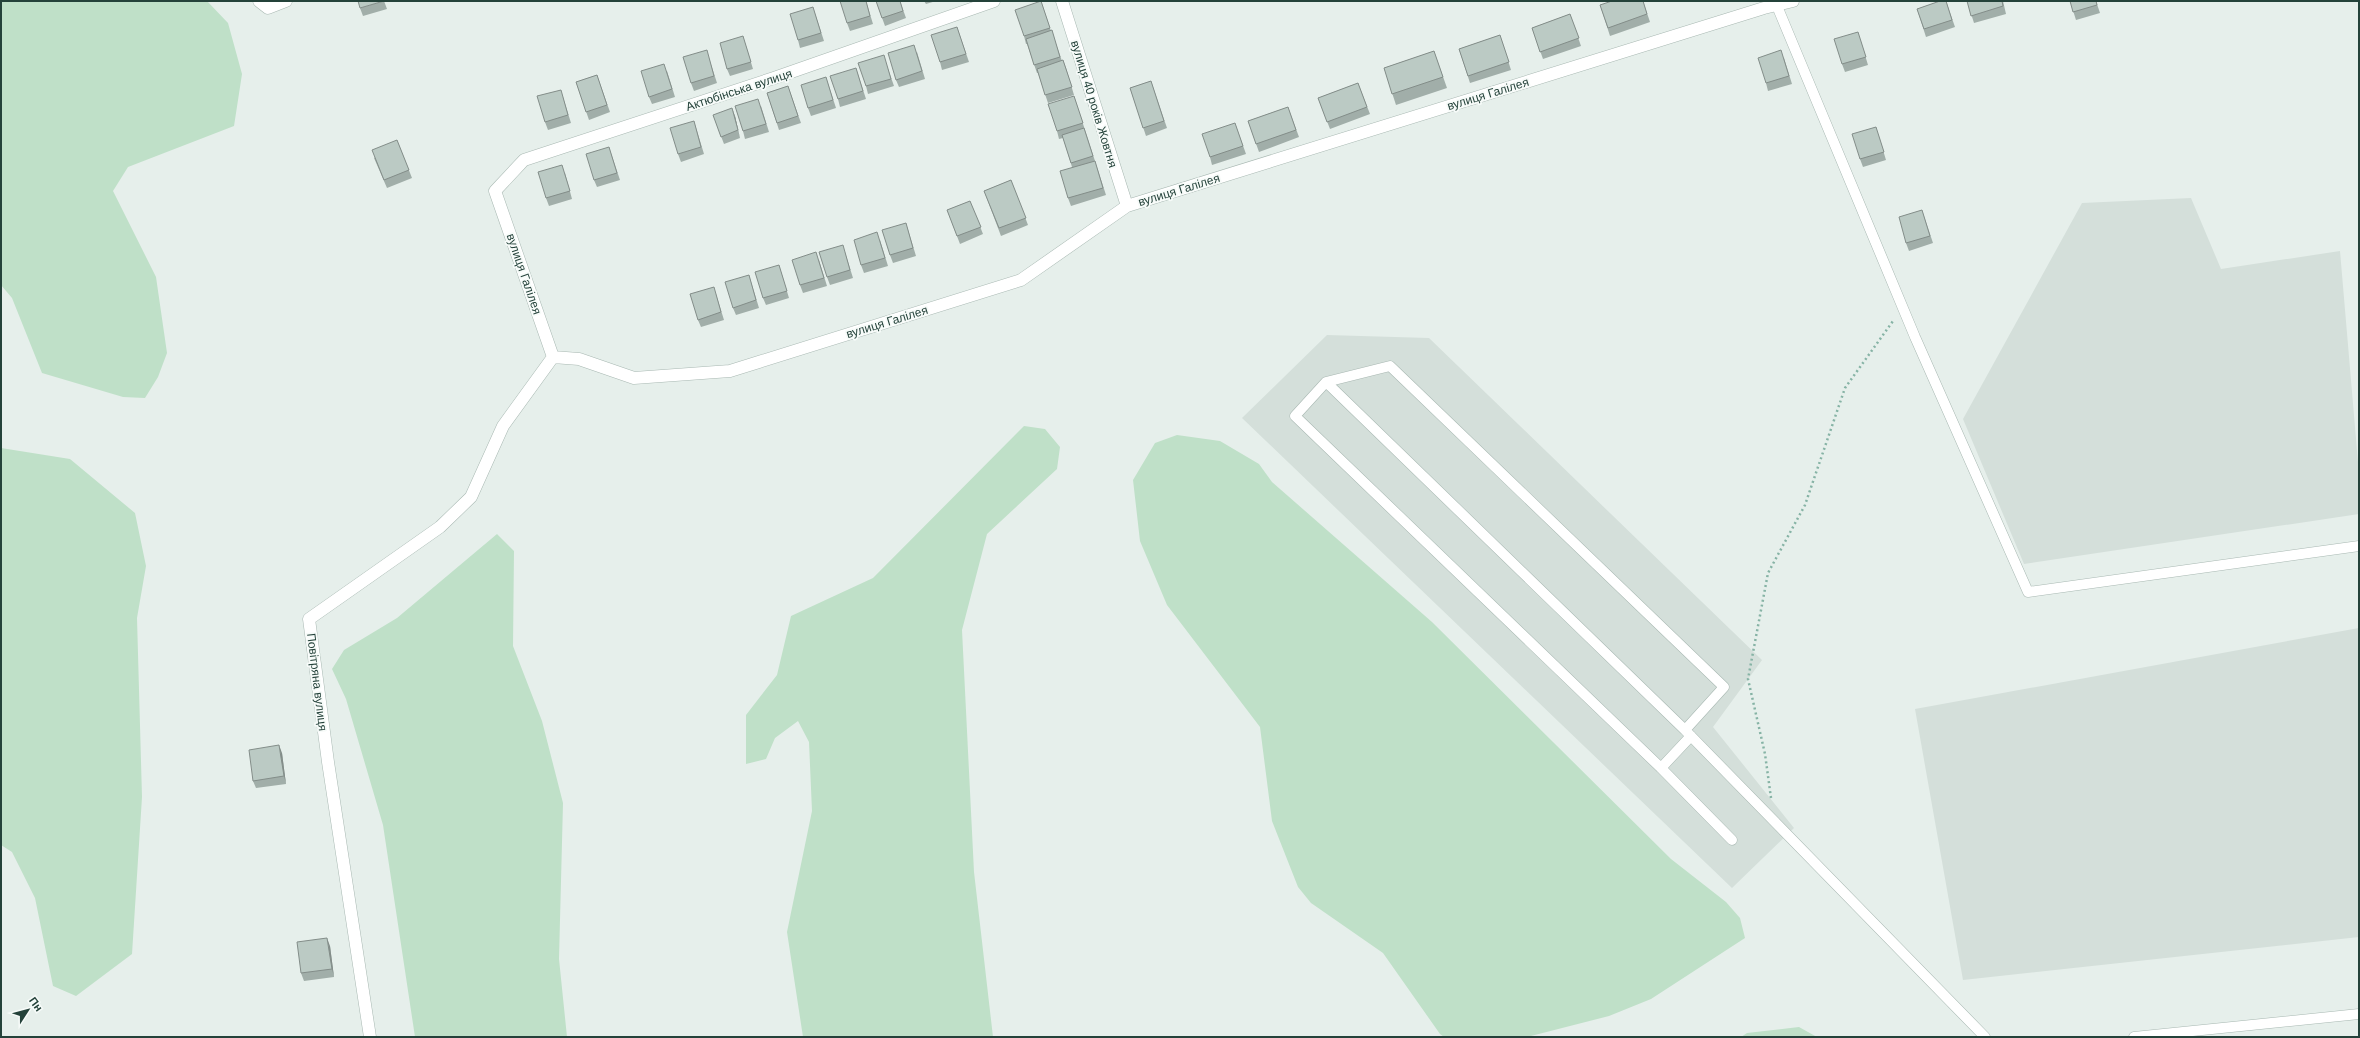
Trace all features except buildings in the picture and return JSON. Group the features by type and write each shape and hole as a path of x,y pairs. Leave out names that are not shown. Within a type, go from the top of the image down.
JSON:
{"street":[{"path":"264,4 286,1"},
{"name":"Актюбінська вулиця","path":"495,191 524,160 774,78 994,1"},
{"name":"вулиця 40 років Жовтня","path":"1062,1 1127,206"},
{"name":"вулиця Галілея","path":"495,191 553,357 579,358 634,378 730,371 1021,280 1127,206 1763,5 1777,6 1793,1"},
{"name":"Повітряна вулиця","path":"370,1037 328,762 309,619 440,527 471,497 503,426 553,357"}],"lane":[{"path":"1777,6 1903,307 2028,592 2359,546"},
{"path":"1661,768 1724,687 1390,366 1326,382 1295,416 1661,768 1732,840"},
{"path":"1326,382 1688,733 1985,1037"},
{"path":"2134,1037 2158,1036 2359,1014"}],"path":[{"path":"1771,799 1765,754 1748,679 1768,573 1805,505 1845,388 1903,307"}],"shaded area":[{"path":"2191,198 2221,269 2340,251 2359,474 2359,514 2024,564 1963,419 2082,203"},
{"path":"1327,335 1429,338 1762,660 1713,727 1794,828 1732,888 1242,418"},
{"path":"2359,628 2359,937 1963,980 1915,709"}],"green space":[{"path":"1,1 207,1 228,23 242,74 234,126 128,167 113,191 156,277 167,353 158,377 145,398 123,397 42,373 12,298 1,285"},
{"path":"1024,426 1045,429 1060,447 1057,469 987,534 962,630 974,872 993,1037 803,1037 787,932 812,811 809,742 798,721 775,738 766,759 746,764 746,715 777,675 791,616 873,578"},
{"path":"1177,435 1220,441 1259,464 1272,482 1432,622 1671,859 1726,902 1740,918 1745,938 1651,999 1609,1016 1527,1037 1444,1037 1440,1034 1383,953 1311,903 1298,887 1272,821 1260,727 1167,605 1140,541 1133,480 1155,443"},
{"path":"1,448 70,459 135,513 146,566 137,618 142,797 132,954 76,996 53,986 35,898 12,852 1,845"},
{"path":"497,534 514,551 513,646 542,721 563,803 559,959 567,1037 415,1037 383,825 346,699 332,669 344,650 397,618"},
{"path":"1799,1027 1817,1037 1741,1037 1747,1033"}]}
